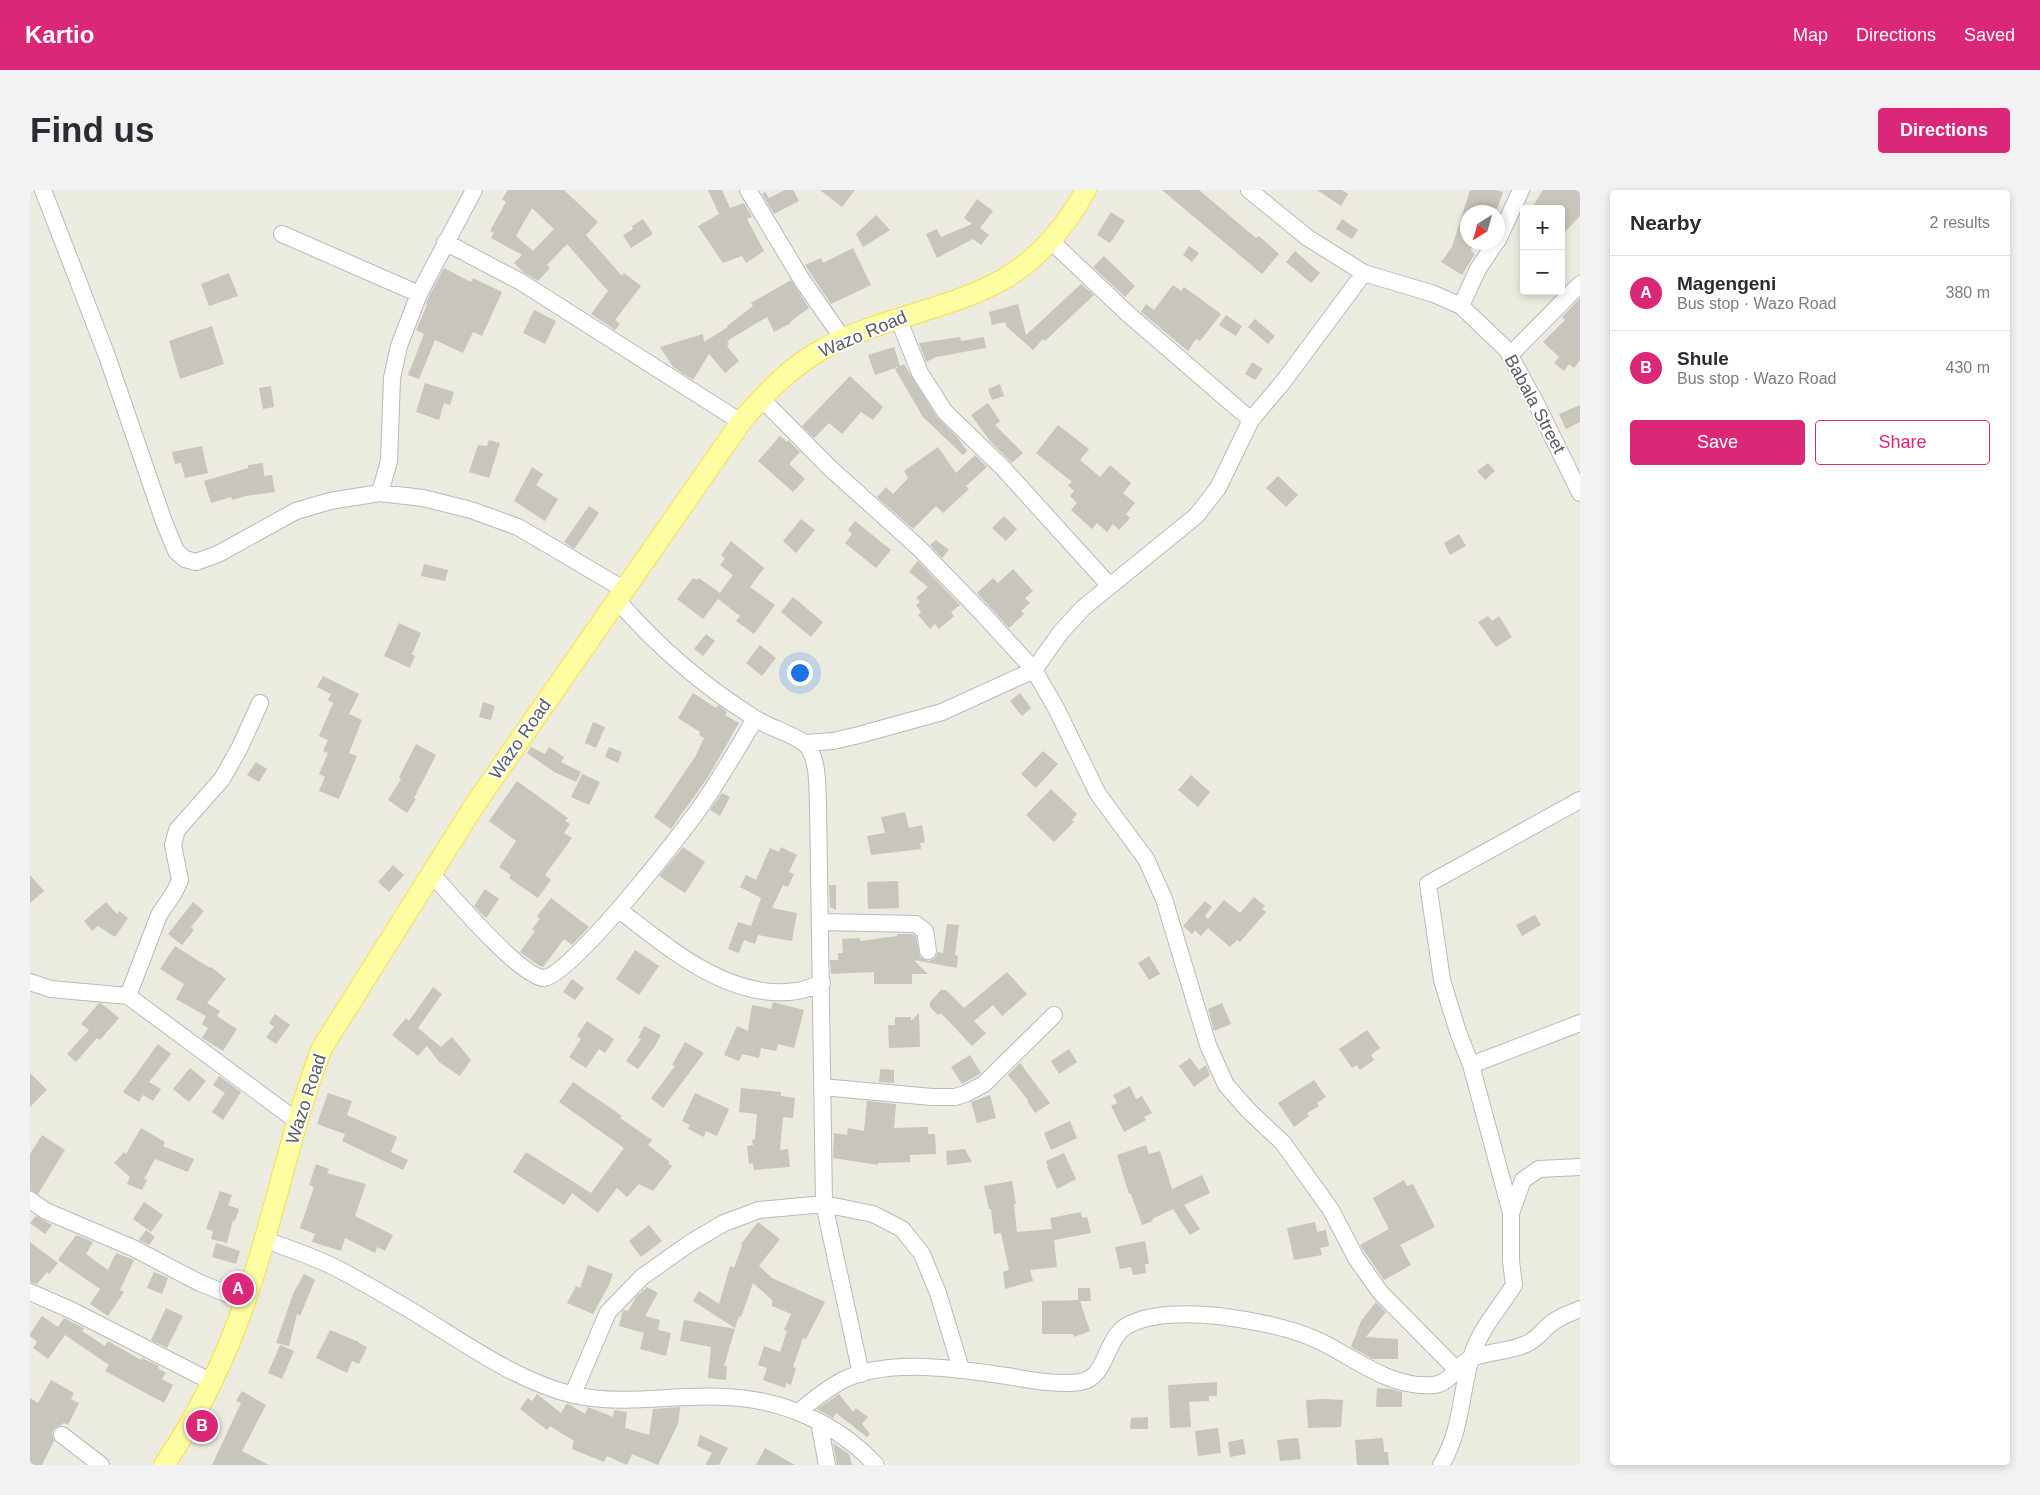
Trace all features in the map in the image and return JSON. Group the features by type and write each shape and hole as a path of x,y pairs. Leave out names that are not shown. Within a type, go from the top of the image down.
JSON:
{"main road":[{"name":"Wazo Road","path":"164,1465 182,1439 230,1343 264,1239 306,1089 322,1048 474,806 537,713 622,596 741,422 761,398 791,370 815,353 843,339 898,318 972,294 1002,280 1026,264 1050,241 1075,210 1086,190"}],"street":[{"path":"43,190 107,356 164,522 176,551 185,559 196,562 218,554 296,511 330,501 380,493 423,498 471,510 518,527 622,596 644,631 681,664 755,719 805,743 833,741 851,737 942,712 1034,670 1077,614 1108,585 1166,542 1196,516 1218,488 1251,420 1283,382 1364,273"},
{"path":"380,493 389,461 392,378 399,346 418,294 474,190"},
{"path":"748,190 802,280 843,339"},
{"name":"Babala Street","path":"1248,190 1308,238 1364,273 1434,294 1461,306 1507,350 1537,405 1580,493"},
{"path":"1505,224 1521,190"},
{"path":"282,234 418,294"},
{"path":"1050,241 1128,314 1251,420"},
{"path":"445,242 521,282 741,422"},
{"path":"1461,306 1478,269 1491,250"},
{"path":"1510,356 1580,284"},
{"path":"898,318 920,373 945,412 1002,467 1108,585"},
{"path":"761,398 830,468 919,548 1034,670 1056,708 1098,794 1123,827 1149,867 1164,899 1208,1045 1226,1085 1248,1110 1283,1143 1331,1210 1356,1258 1380,1292 1457,1370"},
{"path":"128,996 159,915 180,880 173,845 177,830 222,779 240,747 260,704"},
{"path":"431,873 487,934 530,972 543,978 551,976 562,968 619,910 673,845 704,803 755,719"},
{"path":"805,743 816,771 821,922 824,1204 861,1374"},
{"path":"1441,1465 1454,1435 1471,1358 1481,1332 1514,1286 1511,1261 1511,1213 1471,1065 1458,1032 1442,980 1428,884 1580,800"},
{"path":"619,910 695,964 723,979 753,989 774,992 798,991 822,983"},
{"path":"821,922 916,924 925,931 928,950"},
{"path":"30,982 52,989 128,996 297,1121"},
{"path":"822,1087 932,1098 955,1097 965,1094 984,1084 1054,1015"},
{"path":"1471,1065 1580,1023"},
{"path":"1511,1213 1523,1180 1539,1169 1580,1167"},
{"path":"30,1200 46,1211 133,1248 200,1283 245,1301"},
{"path":"573,1394 608,1312 642,1277 690,1243 724,1223 759,1210 824,1204 873,1214 902,1229 922,1254 938,1293 961,1369"},
{"path":"264,1239 332,1266 401,1304 487,1357 534,1381 573,1394 609,1400 724,1396 765,1401 799,1412 847,1438 876,1465"},
{"path":"30,1292 212,1382"},
{"path":"799,1412 816,1397 842,1381 861,1374 905,1366 961,1369 1028,1380 1062,1383 1083,1382 1092,1378 1100,1368 1116,1336 1125,1327 1167,1315 1216,1316 1266,1324 1314,1338 1358,1363 1405,1384 1435,1385 1443,1383 1471,1358 1507,1351 1529,1344 1553,1322 1580,1309"},
{"path":"1443,1383 1463,1400"},
{"path":"819,1422 827,1465"},
{"path":"62,1435 101,1465"}],"building":[{"path":"508,190 564,190 598,222 586,235 622,276 624,273 641,286 615,320 620,324 615,330 591,314 608,291 567,244 547,265 550,268 538,281 523,272 514,263 522,255 491,238 494,233 490,231 506,202 502,199","holes":["532,208 554,229 533,251 516,236"]},
{"path":"708,190 722,190 730,208 744,203 752,217 747,219 764,251 746,263 742,256 723,263 698,226 719,214"},
{"path":"785,190 793,190 799,201 774,214 762,194 765,192 769,198"},
{"path":"820,190 855,190 842,207"},
{"path":"1162,190 1199,190 1256,238 1259,236 1279,254 1262,274"},
{"path":"1317,190 1342,190 1348,194 1341,206"},
{"path":"1470,190 1496,190 1503,192 1498,205 1465,205"},
{"path":"1543,190 1580,190 1580,216 1565,232 1565,205 1534,205"},
{"path":"977,199 993,211 980,228 989,235 981,245 973,239 937,258 926,234 937,229 941,237 972,224 964,218"},
{"path":"1111,212 1125,221 1110,243 1097,235"},
{"path":"876,215 890,230 863,247 856,234"},
{"path":"643,219 653,234 631,248 623,235 633,229 632,226"},
{"path":"1342,219 1358,230 1352,239 1336,229"},
{"path":"1460,222 1460,250 1471,250 1475,254 1462,275 1441,262 1452,247"},
{"path":"1189,246 1199,253 1192,262 1183,255"},
{"path":"853,248 871,285 831,304 805,265 821,258 823,263"},
{"path":"1295,251 1320,273 1311,283 1286,262"},
{"path":"1104,256 1135,286 1125,297 1093,267"},
{"path":"444,268 471,282 473,278 502,292 482,336 473,332 463,353 435,340 419,379 408,375 424,334 416,330 427,305 428,298"},
{"path":"229,273 238,296 209,306 201,284"},
{"path":"791,280 809,308 791,323 774,332 767,317 727,341 729,344 727,346 739,361 725,373 709,354 693,380 673,367 660,347 703,334 704,342 728,327 753,306 751,303"},
{"path":"1081,284 1094,295 1033,350 1007,327 1005,322 992,325 989,312 1018,304 1026,335"},
{"path":"1173,285 1181,291 1184,287 1221,314 1200,341 1196,339 1188,351 1141,312 1146,304 1154,310"},
{"path":"1580,298 1580,360 1574,368 1569,364 1564,371 1554,363 1559,357 1543,342 1565,320 1562,317"},
{"path":"534,310 556,321 545,344 523,333"},
{"path":"1226,315 1242,326 1236,336 1219,325"},
{"path":"1255,319 1275,336 1268,344 1248,327"},
{"path":"212,326 224,364 180,379 169,341"},
{"path":"960,337 961,341 984,337 986,348 936,357 926,362 919,343"},
{"path":"894,347 900,366 904,364 937,417 958,438 967,451 963,455 923,417 895,369 898,367 875,375 868,355"},
{"path":"1252,362 1263,369 1255,380 1245,374"},
{"path":"850,376 883,407 873,420 861,412 842,434 829,423 814,438 802,426"},
{"path":"425,383 454,392 450,405 444,403 439,420 416,412"},
{"path":"1000,384 1004,396 992,400 988,389"},
{"path":"271,386 274,407 263,409 259,388"},
{"path":"988,403 1000,421 995,425 1023,453 1012,463 990,441 971,415"},
{"path":"1580,405 1580,422 1566,429 1559,414"},
{"path":"1058,425 1089,449 1080,460 1100,477 1110,465 1131,483 1123,493 1135,503 1126,514 1130,518 1119,530 1113,524 1107,532 1097,523 1092,529 1071,510 1077,503 1070,496 1074,491 1068,485 1072,482 1036,453"},
{"path":"780,436 787,442 788,440 800,452 789,464 805,479 793,492 758,461"},
{"path":"489,440 500,443 489,478 469,472 478,445 487,446"},
{"path":"202,446 208,473 185,478 181,463 175,464 172,452"},
{"path":"938,447 956,473 975,455 987,467 966,486 969,489 943,513 936,506 913,529 877,497 886,487 893,494 908,478 904,471"},
{"path":"263,463 264,476 272,475 275,492 232,500 231,497 211,503 204,481 248,468 248,465"},
{"path":"1488,463 1495,471 1485,480 1477,471"},
{"path":"532,467 543,474 536,485 558,499 545,521 514,501"},
{"path":"1278,476 1298,495 1286,507 1266,488"},
{"path":"589,506 599,513 574,549 564,542"},
{"path":"1004,516 1017,529 1006,541 992,528"},
{"path":"801,519 815,530 796,553 783,541"},
{"path":"855,521 891,550 876,568 845,543 852,534 848,530"},
{"path":"1459,534 1466,546 1450,555 1444,543"},
{"path":"936,540 949,550 942,558 930,545"},
{"path":"731,541 764,568 750,587 775,605 754,634 736,621 740,616 718,599 703,619 677,599 693,578 697,580 699,578 720,593 733,575 720,565 725,558 721,555"},
{"path":"918,561 960,605 951,612 954,616 939,629 935,624 930,629 918,615 921,612 916,605 920,602 916,598 928,587 909,572"},
{"path":"424,564 448,570 445,581 421,576"},
{"path":"1013,569 1033,591 1025,598 1030,603 1021,611 1024,614 1009,628 977,593 993,578 998,583"},
{"path":"793,597 823,622 811,637 781,612"},
{"path":"1488,616 1492,621 1499,616 1512,637 1496,647 1478,622"},
{"path":"399,623 421,633 412,654 415,656 410,668 384,656"},
{"path":"706,634 715,641 703,656 694,649"},
{"path":"760,645 776,658 762,676 746,663"},
{"path":"323,676 359,694 349,714 362,720 349,753 357,756 339,799 319,791 325,777 319,774 328,753 323,751 328,740 319,736 333,703 328,700 331,694 317,687"},
{"path":"693,693 716,708 718,705 727,712 725,715 739,723 708,777 671,829 654,817 695,757 704,738 699,735 700,732 678,718"},
{"path":"1020,693 1031,708 1022,716 1010,701"},
{"path":"483,702 495,706 491,720 479,717"},
{"path":"593,722 605,727 596,748 585,743"},
{"path":"416,744 436,755 414,798 416,799 407,813 388,800 401,779 399,777"},
{"path":"531,747 545,754 549,747 564,757 561,762 581,772 576,782 554,772 527,753"},
{"path":"609,747 622,752 618,763 605,757"},
{"path":"1043,751 1058,764 1036,788 1021,774"},
{"path":"256,762 267,769 259,782 247,775"},
{"path":"582,774 600,782 589,805 571,797"},
{"path":"1191,775 1210,792 1198,807 1178,790"},
{"path":"517,781 568,818 565,821 570,824 564,833 572,838 545,875 551,880 538,898 509,878 511,875 499,867 516,841 489,821"},
{"path":"1051,789 1077,814 1072,820 1074,822 1054,842 1026,815"},
{"path":"722,793 730,797 720,816 710,810"},
{"path":"905,812 909,828 922,825 925,842 920,843 921,849 871,855 867,836 885,833 881,817"},
{"path":"683,847 705,862 685,893 659,876"},
{"path":"781,847 797,855 789,872 794,874 788,887 783,885 772,908 797,913 792,941 758,935 755,944 744,940 739,953 728,949 738,922 751,926 761,898 740,887 746,875 756,880 770,848 779,852"},
{"path":"393,865 404,875 389,892 378,882"},
{"path":"30,875 44,891 30,903"},
{"path":"898,881 899,908 868,909 867,882"},
{"path":"829,885 836,885 836,910 830,907"},
{"path":"485,889 499,899 486,918 474,906"},
{"path":"1254,897 1265,906 1262,909 1266,912 1240,942 1237,940 1230,947 1208,928 1201,936 1195,930 1192,934 1183,926 1205,901 1212,907 1205,916 1208,919 1224,900 1240,913"},
{"path":"551,898 589,927 572,945 564,939 543,967 520,952 535,931 532,929 540,919 537,916"},
{"path":"106,902 117,914 119,911 128,918 115,937 98,926 92,931 84,921"},
{"path":"193,902 204,911 191,927 194,930 182,945 168,934"},
{"path":"1535,915 1541,925 1522,936 1516,925"},
{"path":"947,924 959,925 955,955 958,956 957,968 914,960 928,974 912,974 912,984 874,984 874,972 831,974 830,960 838,960 838,953 843,953 842,939 860,938 860,941 897,936 897,934 912,934 916,936 920,957 929,961 935,958 938,952 943,953"},
{"path":"175,946 211,967 226,979 207,1003 220,1011 217,1016 237,1029 223,1051 202,1038 208,1028 202,1024 206,1016 176,999 184,984 160,969"},
{"path":"635,950 659,966 639,995 616,979"},
{"path":"1149,956 1160,974 1149,980 1138,963"},
{"path":"1007,972 1027,994 1002,1016 993,1005 974,1021 986,1033 972,1046 941,1013 938,1015 930,1007 930,1002 941,990 946,990 964,1008"},
{"path":"572,979 584,988 575,1000 563,992"},
{"path":"433,987 442,994 418,1028 441,1047 452,1037 471,1060 460,1076 439,1062 427,1046 418,1056 392,1035 406,1018 409,1021"},
{"path":"773,1002 804,1010 794,1048 778,1044 776,1051 761,1048 759,1058 742,1054 739,1061 724,1055 737,1026 748,1031 752,1005 771,1009"},
{"path":"99,1003 119,1018 100,1040 97,1038 76,1062 67,1054 89,1030 81,1024"},
{"path":"1222,1003 1231,1024 1214,1031 1208,1009"},
{"path":"919,1013 920,1047 889,1048 888,1025 895,1025 895,1017 911,1017 911,1021"},
{"path":"275,1014 290,1025 276,1044 266,1037 274,1027 269,1023"},
{"path":"587,1021 614,1039 605,1053 599,1049 586,1068 569,1057 581,1039 577,1036"},
{"path":"644,1026 661,1035 638,1069 626,1061 641,1039 638,1038"},
{"path":"1367,1030 1380,1048 1371,1055 1374,1060 1360,1070 1357,1065 1352,1068 1339,1049"},
{"path":"685,1042 704,1053 663,1108 651,1098 675,1066 672,1065"},
{"path":"158,1044 171,1054 149,1082 161,1089 153,1101 143,1095 139,1102 123,1092"},
{"path":"1069,1049 1077,1062 1059,1074 1051,1061"},
{"path":"970,1055 981,1073 962,1084 951,1067"},
{"path":"1190,1058 1199,1070 1206,1065 1210,1075 1194,1087 1179,1066"},
{"path":"1020,1063 1050,1103 1035,1113 1028,1100 1008,1075"},
{"path":"190,1068 206,1081 189,1102 173,1089"},
{"path":"880,1069 894,1070 894,1083 879,1082"},
{"path":"30,1073 47,1090 30,1107"},
{"path":"219,1076 241,1092 223,1120 212,1112 225,1093 213,1085"},
{"path":"1314,1080 1326,1097 1317,1103 1319,1106 1307,1113 1309,1116 1294,1127 1278,1103"},
{"path":"573,1082 622,1116 620,1118 652,1140 648,1145 670,1162 668,1163 672,1166 653,1191 639,1184 627,1197 617,1188 598,1213 572,1193 564,1205 513,1172 526,1152 591,1193 624,1148 559,1102"},
{"path":"1130,1086 1136,1099 1142,1096 1152,1113 1144,1117 1146,1120 1124,1132 1111,1106 1117,1103 1113,1095"},
{"path":"741,1088 781,1092 781,1096 795,1098 793,1118 783,1117 780,1150 788,1149 790,1167 754,1170 753,1163 749,1164 747,1146 753,1145 752,1140 755,1139 757,1114 739,1112"},
{"path":"328,1093 352,1101 347,1115 397,1137 391,1152 408,1160 403,1170 342,1141 345,1134 317,1124"},
{"path":"695,1093 729,1109 717,1136 706,1131 704,1137 688,1129 690,1125 682,1121"},
{"path":"990,1095 996,1118 977,1123 971,1102"},
{"path":"867,1101 896,1104 894,1128 928,1127 928,1134 935,1134 936,1154 910,1155 910,1162 878,1163 878,1165 833,1158 834,1133 847,1135 848,1128 864,1131"},
{"path":"1070,1121 1077,1138 1051,1150 1044,1133"},
{"path":"141,1128 165,1142 163,1146 194,1159 188,1172 155,1159 144,1179 147,1180 142,1190 127,1184 130,1177 114,1163 124,1152 126,1154"},
{"path":"42,1135 65,1150 38,1194 30,1190 30,1154"},
{"path":"1146,1145 1149,1154 1160,1151 1172,1189 1202,1175 1210,1193 1184,1205 1200,1229 1190,1235 1173,1209 1142,1225 1131,1194 1129,1194 1117,1155"},
{"path":"965,1149 972,1162 947,1165 946,1151"},
{"path":"1064,1153 1076,1179 1057,1189 1046,1161"},
{"path":"316,1164 329,1169 327,1173 366,1184 355,1216 393,1235 385,1251 377,1247 375,1253 345,1238 341,1251 312,1242 315,1234 300,1228 314,1187 309,1185"},
{"path":"1404,1180 1407,1186 1413,1184 1435,1227 1400,1245 1411,1265 1384,1280 1360,1245 1389,1229 1373,1198"},
{"path":"1012,1181 1016,1204 1014,1204 1017,1232 1052,1229 1050,1218 1081,1212 1082,1218 1087,1217 1091,1233 1054,1240 1057,1267 1030,1270 1033,1281 1005,1289 1003,1272 1009,1270 1001,1233 994,1234 991,1209 989,1209 984,1186"},
{"path":"220,1191 232,1195 228,1205 239,1209 235,1221 233,1220 227,1243 211,1239 213,1231 206,1229"},
{"path":"144,1202 163,1215 151,1232 133,1219"},
{"path":"36,1216 52,1225 45,1234 30,1223"},
{"path":"758,1222 780,1239 759,1266 772,1278 825,1302 806,1339 803,1338 793,1367 796,1368 791,1385 786,1383 785,1388 763,1380 767,1368 758,1365 764,1346 780,1352 787,1331 784,1330 791,1314 772,1306 772,1300 753,1283 735,1328 693,1301 699,1291 719,1304 730,1266 734,1268 742,1246 741,1244"},
{"path":"1315,1222 1317,1232 1326,1230 1329,1246 1320,1248 1322,1255 1294,1260 1287,1228"},
{"path":"649,1225 662,1241 641,1257 629,1241"},
{"path":"146,1230 155,1237 149,1245 139,1240"},
{"path":"76,1235 93,1242 86,1254 108,1270 116,1253 134,1260 120,1290 124,1292 108,1316 90,1304 100,1289 58,1260"},
{"path":"1145,1241 1149,1264 1145,1264 1146,1273 1133,1275 1131,1267 1120,1269 1115,1247"},
{"path":"30,1242 58,1263 37,1284 30,1282"},
{"path":"216,1243 240,1251 236,1264 212,1257"},
{"path":"588,1265 613,1274 593,1314 567,1303 576,1286 580,1288"},
{"path":"154,1272 168,1278 162,1294 147,1288"},
{"path":"304,1274 315,1280 300,1316 297,1314 289,1346 276,1343 293,1294"},
{"path":"647,1287 658,1293 645,1316 660,1320 658,1330 671,1333 666,1356 640,1349 644,1333 619,1326 623,1310 628,1311 636,1297"},
{"path":"1078,1288 1090,1288 1091,1301 1080,1301 1090,1331 1074,1337 1073,1334 1042,1334 1042,1301 1078,1300"},
{"path":"1376,1302 1386,1312 1366,1337 1398,1339 1398,1359 1373,1359 1351,1347 1361,1321"},
{"path":"166,1308 183,1316 167,1348 151,1340"},
{"path":"42,1316 58,1327 64,1318 84,1328 82,1331 105,1346 108,1341 141,1360 142,1358 159,1366 158,1368 166,1373 162,1379 173,1385 164,1403 105,1371 109,1365 65,1335 48,1359 33,1348 37,1342 30,1336"},
{"path":"684,1320 735,1329 724,1366 727,1366 726,1380 708,1378 711,1347 680,1341"},
{"path":"330,1330 367,1347 359,1364 352,1361 347,1373 316,1358"},
{"path":"280,1345 294,1351 282,1379 268,1373"},
{"path":"51,1380 74,1393 71,1399 79,1403 68,1425 64,1423 54,1429 52,1434 54,1441 42,1465 30,1465 30,1398 38,1403"},
{"path":"1217,1382 1217,1396 1209,1396 1209,1401 1189,1402 1191,1427 1170,1428 1168,1385"},
{"path":"1377,1388 1402,1392 1402,1407 1376,1407"},
{"path":"242,1391 266,1405 242,1451 269,1465 212,1465 241,1403 236,1401"},
{"path":"537,1394 561,1413 567,1403 585,1414 588,1407 613,1417 614,1410 627,1412 625,1428 649,1435 653,1409 680,1407 678,1424 658,1465 632,1454 627,1465 607,1456 604,1462 572,1449 574,1441 550,1426 547,1430 520,1409 528,1398 532,1401"},
{"path":"839,1394 853,1412 856,1408 868,1417 862,1424 870,1434 867,1437 836,1413 833,1418 817,1409"},
{"path":"1306,1400 1343,1400 1341,1427 1308,1428"},
{"path":"1148,1417 1148,1429 1130,1429 1131,1418"},
{"path":"1218,1428 1221,1453 1198,1456 1195,1431"},
{"path":"700,1435 728,1448 719,1465 705,1465 712,1453 697,1446"},
{"path":"1298,1438 1301,1459 1280,1461 1277,1440"},
{"path":"1383,1438 1384,1452 1388,1452 1389,1465 1357,1465 1355,1440"},
{"path":"1243,1439 1246,1454 1230,1457 1228,1442"},
{"path":"833,1443 849,1454 852,1465 837,1465"},
{"path":"765,1448 795,1465 756,1465"}],"place":[{"name":"Magengeni","path":"238,1289"},
{"name":"Shule","path":"202,1426"}]}
